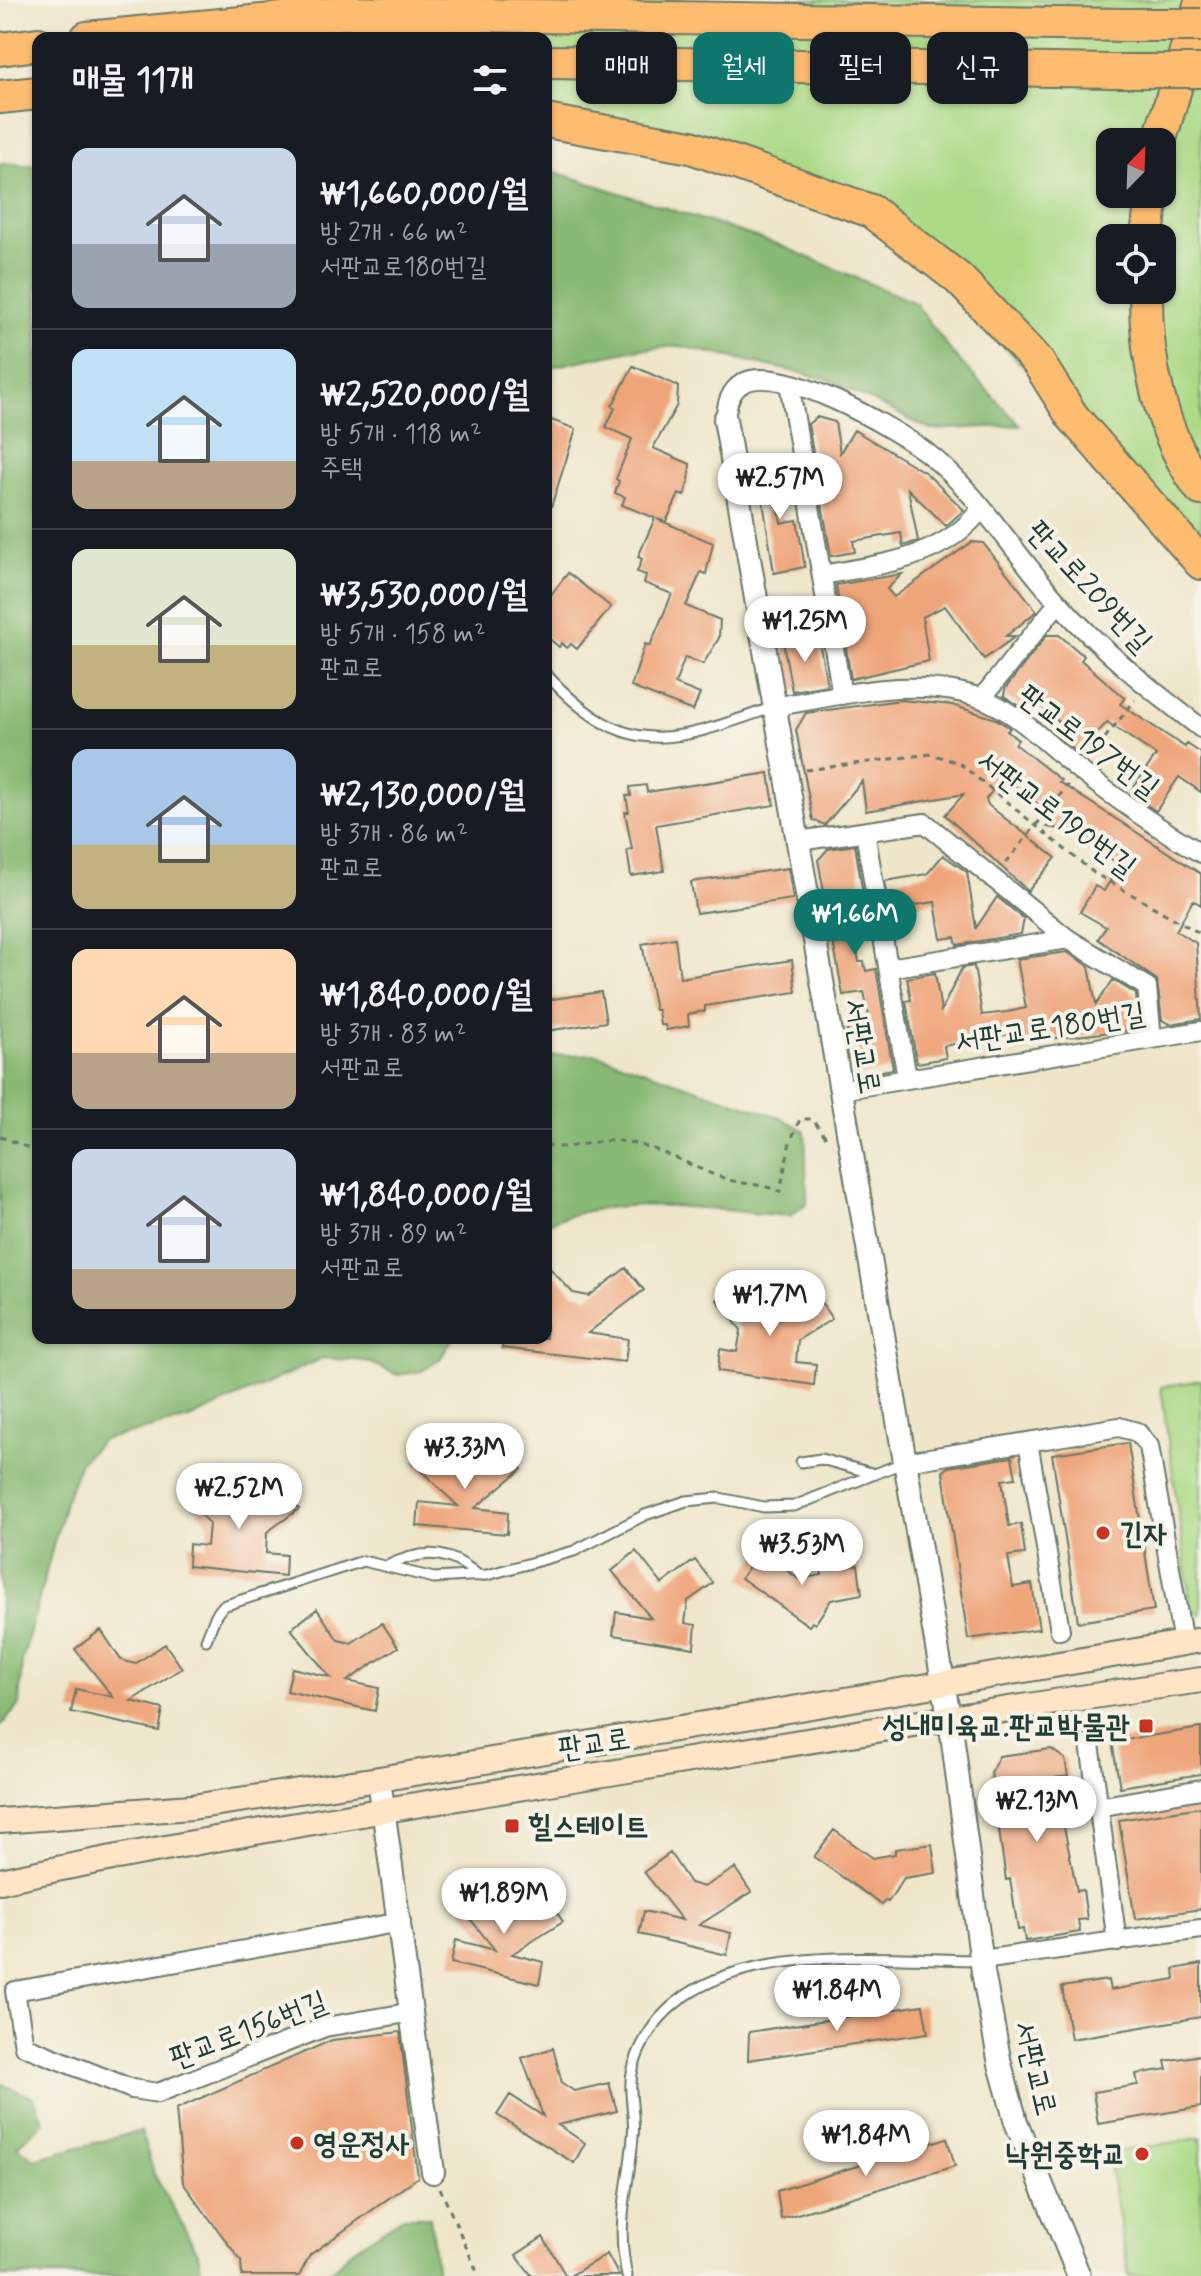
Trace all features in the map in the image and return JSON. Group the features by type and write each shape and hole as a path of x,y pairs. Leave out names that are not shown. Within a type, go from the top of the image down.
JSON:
{"highway":[{"path":"148,32 443,0"},
{"path":"1163,128 1201,2"},
{"path":"343,13 1201,25"},
{"path":"0,49 32,45"},
{"path":"552,62 1201,71"},
{"path":"0,97 32,96"},
{"path":"552,122 691,147 871,211 959,279 1038,362 1072,416 1201,563"},
{"path":"1147,304 1154,384 1184,466 1201,489"}],"main road":[{"name":"판교로","path":"0,1821 192,1807 379,1779 1192,1642"},
{"name":"판교로","path":"0,1881 111,1857 384,1811 949,1717 1201,1680"}],"street":[{"name":"판교로209번길","path":"725,419 732,392 743,382 759,378 789,383 858,413 926,452 982,508 1058,603 1146,685 1201,728"},
{"path":"789,383 842,695"},
{"name":"서판교로","path":"725,419 949,1717 982,1960 1000,2064 1016,2122 1079,2276"},
{"path":"822,575 902,560 930,551 963,532 982,508"},
{"path":"982,698 1058,603"},
{"name":"판교로197번길","path":"774,707 842,695 923,688 982,698 1026,724 1091,778 1201,853"},
{"path":"798,841 925,823 1068,939 1147,987 1152,1039"},
{"path":"865,832 907,1078"},
{"path":"889,968 1068,939"},
{"name":"서판교로180번길","path":"840,1090 1201,1031"},
{"path":"905,1462 1119,1427 1144,1438 1149,1446 1192,1642"},
{"path":"1028,1442 1060,1630"},
{"path":"1090,1744 1117,1942"},
{"path":"379,1779 433,2172"},
{"path":"1098,1807 1201,1789"},
{"name":"판교로156번길","path":"401,1922 7,1992 24,2046 145,2092 173,2090 325,2027 413,2012"},
{"path":"982,1960 1201,1929"}],"lane":[{"path":"552,678 563,684 590,716 620,732 674,742 774,707"},
{"path":"801,1462 821,1459 875,1474"},
{"path":"206,1640 223,1606 363,1561 434,1578 479,1576 574,1551 645,1515 686,1501 719,1498 764,1507 794,1506 905,1462"},
{"path":"387,1566 408,1556 437,1553 463,1562 479,1576"},
{"path":"627,2276 620,2234 633,2137 629,2085 646,2037 669,2008 686,1996 743,1970 793,1959 982,1960"}],"path":[{"name":"서판교로190번길","path":"786,773 931,754 959,763 1094,873 1201,934"},
{"path":"552,1147 557,1149 594,1140 622,1141 659,1151 728,1180 768,1186 780,1192 790,1142 800,1119 812,1119 853,1167"},
{"path":"0,1136 32,1149"},
{"path":"433,2172 479,2276"}],"green space":[{"path":"435,0 1201,0 1201,563 1072,416 871,211 552,123 552,32 271,32"},
{"path":"0,163 32,166 32,1344 449,1344 440,1359 422,1371 398,1375 366,1361 323,1358 189,1419 102,1440 80,1462 65,1502 22,1661 19,1705 0,1727"},
{"path":"552,171 777,244 915,303 953,354 1020,425 931,430 828,379 680,346 631,350 552,367"},
{"path":"596,1054 779,1117 805,1131 807,1203 790,1216 636,1206 605,1208 552,1222 552,1056"},
{"path":"1201,1380 1201,1615 1191,1608 1161,1387"},
{"path":"0,2083 34,2098 44,2122 17,2146 34,2159 141,2131 154,2174 198,2253 202,2276 0,2276"},
{"path":"1201,2138 1201,2271 1169,2276 1129,2276 1108,2153"},
{"path":"403,2217 430,2217 437,2276 328,2276 348,2253"}],"building":[{"path":"633,366 678,386 677,405 653,448 690,464 689,481 684,496 679,494 666,522 657,519 713,543 706,574 701,572 686,606 720,620 719,638 703,664 685,657 675,684 700,694 693,711 631,687 645,644 650,646 672,594 644,583 646,575 637,572 642,559 638,557 655,518 622,505 625,497 615,493 619,481 616,479 632,439 606,427 615,408 612,406"},
{"path":"817,417 835,422 840,453 854,430 926,473 964,510 946,526 908,489 918,541 903,546 901,533 853,541 855,552 831,556 808,424"},
{"path":"552,420 576,429 552,504"},
{"path":"790,464 794,485 776,488 781,523 797,520 805,567 774,573 758,469"},
{"path":"972,542 983,543 1037,611 1006,636 1016,636 984,659 945,606 922,617 929,661 851,679 836,585 902,574 887,589 894,597"},
{"path":"568,573 611,607 577,649 571,644 567,648 562,643 559,647 552,641 552,593"},
{"path":"1047,635 1059,635 1084,656 1081,660 1125,698 1120,704 1185,747 1187,744 1201,753 1201,792 1179,777 1156,811 1130,793 1156,755 1107,722 1079,754 1059,737 1066,728 1034,700 1026,710 1004,696 1005,689"},
{"path":"818,636 827,685 792,691 783,642"},
{"path":"901,700 952,705 996,719 1010,728 1007,731 1018,740 1015,744 1061,780 1059,782 1201,874 1201,905 1193,900 1176,931 1196,943 1201,1019 1170,1024 1162,1020 1157,980 1098,939 1106,927 1080,912 1095,886 1104,891 1120,864 1088,846 1092,840 1070,827 1066,830 1047,827 1055,817 1003,777 986,799 988,805 1056,858 1028,891 945,815 964,794 866,811 862,781 825,825 813,820 796,730 806,713"},
{"path":"769,773 774,805 656,825 664,871 631,876 627,850 632,849 625,812 629,812 626,796 631,796 630,787 646,785 647,792"},
{"path":"855,845 869,930 854,933 859,962 864,962 866,971 876,969 893,1069 860,1075 854,1070 846,1025 870,1021 864,992 843,995 818,860 828,849"},
{"path":"943,855 967,872 976,928 997,897 1024,919 1021,934 957,945 955,937 941,939 935,902 890,909 885,881 927,874"},
{"path":"788,868 793,899 696,913 691,882"},
{"path":"675,938 680,978 792,960 796,992 705,1006 705,1011 688,1014 689,1026 666,1030 665,1025 660,1025 658,1010 655,1010 642,944"},
{"path":"1067,952 1089,966 1096,1005 1113,980 1136,994 1139,1029 1012,1043 1010,1034 944,1046 946,1058 917,1063 906,1001 911,1000 907,978 935,973 941,1011 962,968 974,966 982,1015 1007,1012 1026,1008 1017,959"},
{"path":"601,992 606,1022 552,1030 552,999"},
{"path":"626,1268 644,1290 588,1333 628,1339 625,1362 502,1348 502,1344 552,1344 552,1270 573,1293 589,1296"},
{"path":"742,1281 774,1322 815,1294 832,1319 798,1340 796,1362 816,1364 814,1385 718,1371 720,1349 737,1352 741,1330 717,1300"},
{"path":"437,1441 461,1468 475,1470 503,1446 522,1469 475,1508 508,1512 507,1534 417,1526 419,1502 458,1506 413,1463"},
{"path":"1128,1443 1154,1610 1078,1622 1052,1454"},
{"path":"1012,1457 1016,1478 1002,1480 1009,1526 1021,1524 1025,1554 1008,1556 1013,1587 1032,1584 1039,1629 968,1639 943,1472 948,1467"},
{"path":"209,1474 242,1514 281,1485 299,1509 267,1532 266,1553 286,1555 285,1576 188,1566 189,1544 207,1546 209,1524 185,1494"},
{"path":"636,1551 662,1584 695,1560 713,1583 688,1601 685,1623 696,1625 694,1648 613,1635 616,1612 651,1618 612,1571"},
{"path":"760,1551 799,1579 822,1575 821,1570 858,1565 862,1594 831,1600 815,1624 812,1622 809,1626 741,1578"},
{"path":"317,1609 338,1640 351,1643 382,1623 398,1647 347,1681 379,1688 375,1711 287,1691 292,1668 330,1677 291,1629"},
{"path":"101,1630 121,1660 135,1664 165,1644 182,1668 131,1701 163,1709 159,1731 71,1712 76,1689 113,1697 75,1649"},
{"path":"1201,1728 1201,1774 1120,1787 1112,1742"},
{"path":"1051,1749 1065,1759 1068,1776 1054,1778 1077,1891 1083,1890 1087,1919 1078,1920 1080,1932 1025,1941 1023,1929 1018,1930 1010,1879 1006,1880 991,1773 999,1756"},
{"path":"1201,1807 1201,1909 1135,1919 1119,1820"},
{"path":"834,1830 873,1858 895,1854 895,1849 932,1844 936,1873 904,1878 888,1902 885,1900 882,1905 814,1857"},
{"path":"670,1853 690,1883 704,1887 735,1868 751,1892 699,1925 731,1933 727,1955 639,1934 644,1911 682,1920 644,1872"},
{"path":"483,1882 502,1913 516,1916 547,1897 563,1922 512,1954 543,1962 539,1984 451,1963 456,1940 495,1950 456,1901"},
{"path":"1201,1964 1201,2017 1071,2039 1062,1987 1108,1980 1110,1990 1175,1979 1174,1969"},
{"path":"923,2005 928,2033 748,2060 749,2032"},
{"name":"영운정사","path":"400,2032 418,2177 310,2255 299,2276 242,2276 241,2261 183,2183 176,2109 332,2040"},
{"path":"553,2048 562,2083 574,2091 609,2083 617,2111 558,2125 585,2143 574,2163 497,2115 510,2095 543,2116 522,2058"},
{"path":"1201,2055 1201,2107 1098,2124 1093,2092 1138,2085 1136,2074 1167,2069 1165,2061"},
{"path":"947,2138 955,2166 781,2219 777,2191"},
{"path":"543,2237 566,2276 532,2276 516,2255"},
{"path":"607,2254 619,2276 570,2276"}],"place":[{"name":"긴자","path":"1103,1533"},
{"name":"성내미육교.판교박물관","path":"1146,1726"},
{"name":"힐스테이트","path":"512,1826"},
{"name":"영운정사","path":"297,2143"},
{"name":"낙원중학교","path":"1142,2154"}]}
